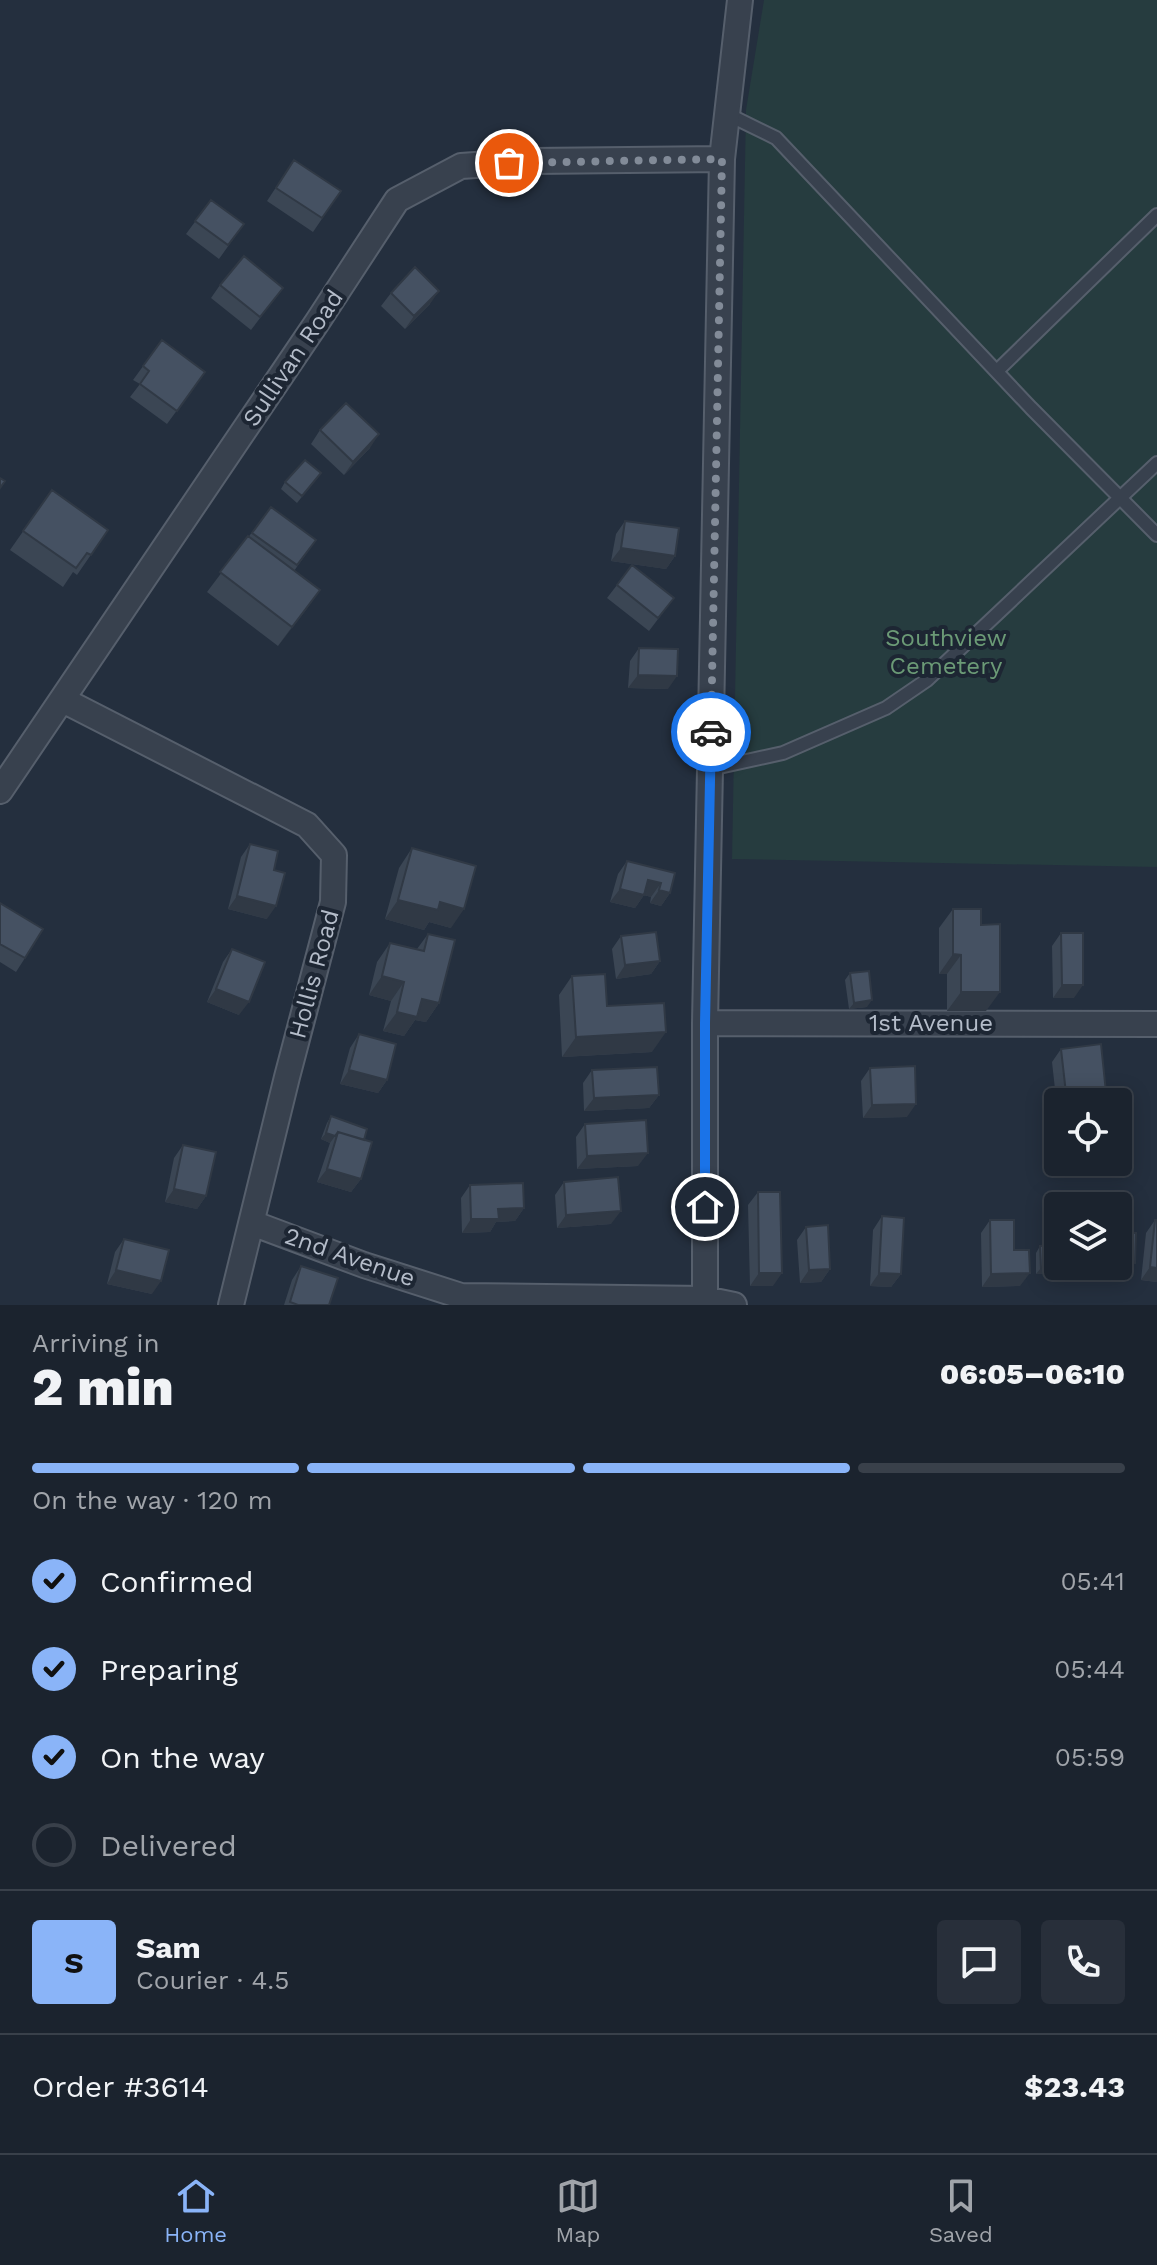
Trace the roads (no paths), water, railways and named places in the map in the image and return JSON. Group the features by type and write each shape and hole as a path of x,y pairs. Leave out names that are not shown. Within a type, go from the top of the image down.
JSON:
{"street":[{"path":"705,1302 705,1023 722,159 740,0"},
{"name":"Sullivan Road","path":"0,791 397,200 461,166 533,161 722,159"},
{"name":"Hollis Road","path":"63,700 307,825 334,855 333,902 231,1305"},
{"name":"1st Avenue","path":"705,1023 1157,1024"},
{"name":"2nd Avenue","path":"252,1223 364,1265 461,1296 734,1305"}],"lane":[{"path":"727,114 776,138 1157,535"},
{"path":"997,371 1157,215"},
{"path":"710,769 783,753 886,708 927,680 1157,463"}],"park label":[{"name":"Southview Cemetery","path":"946,652"}]}
